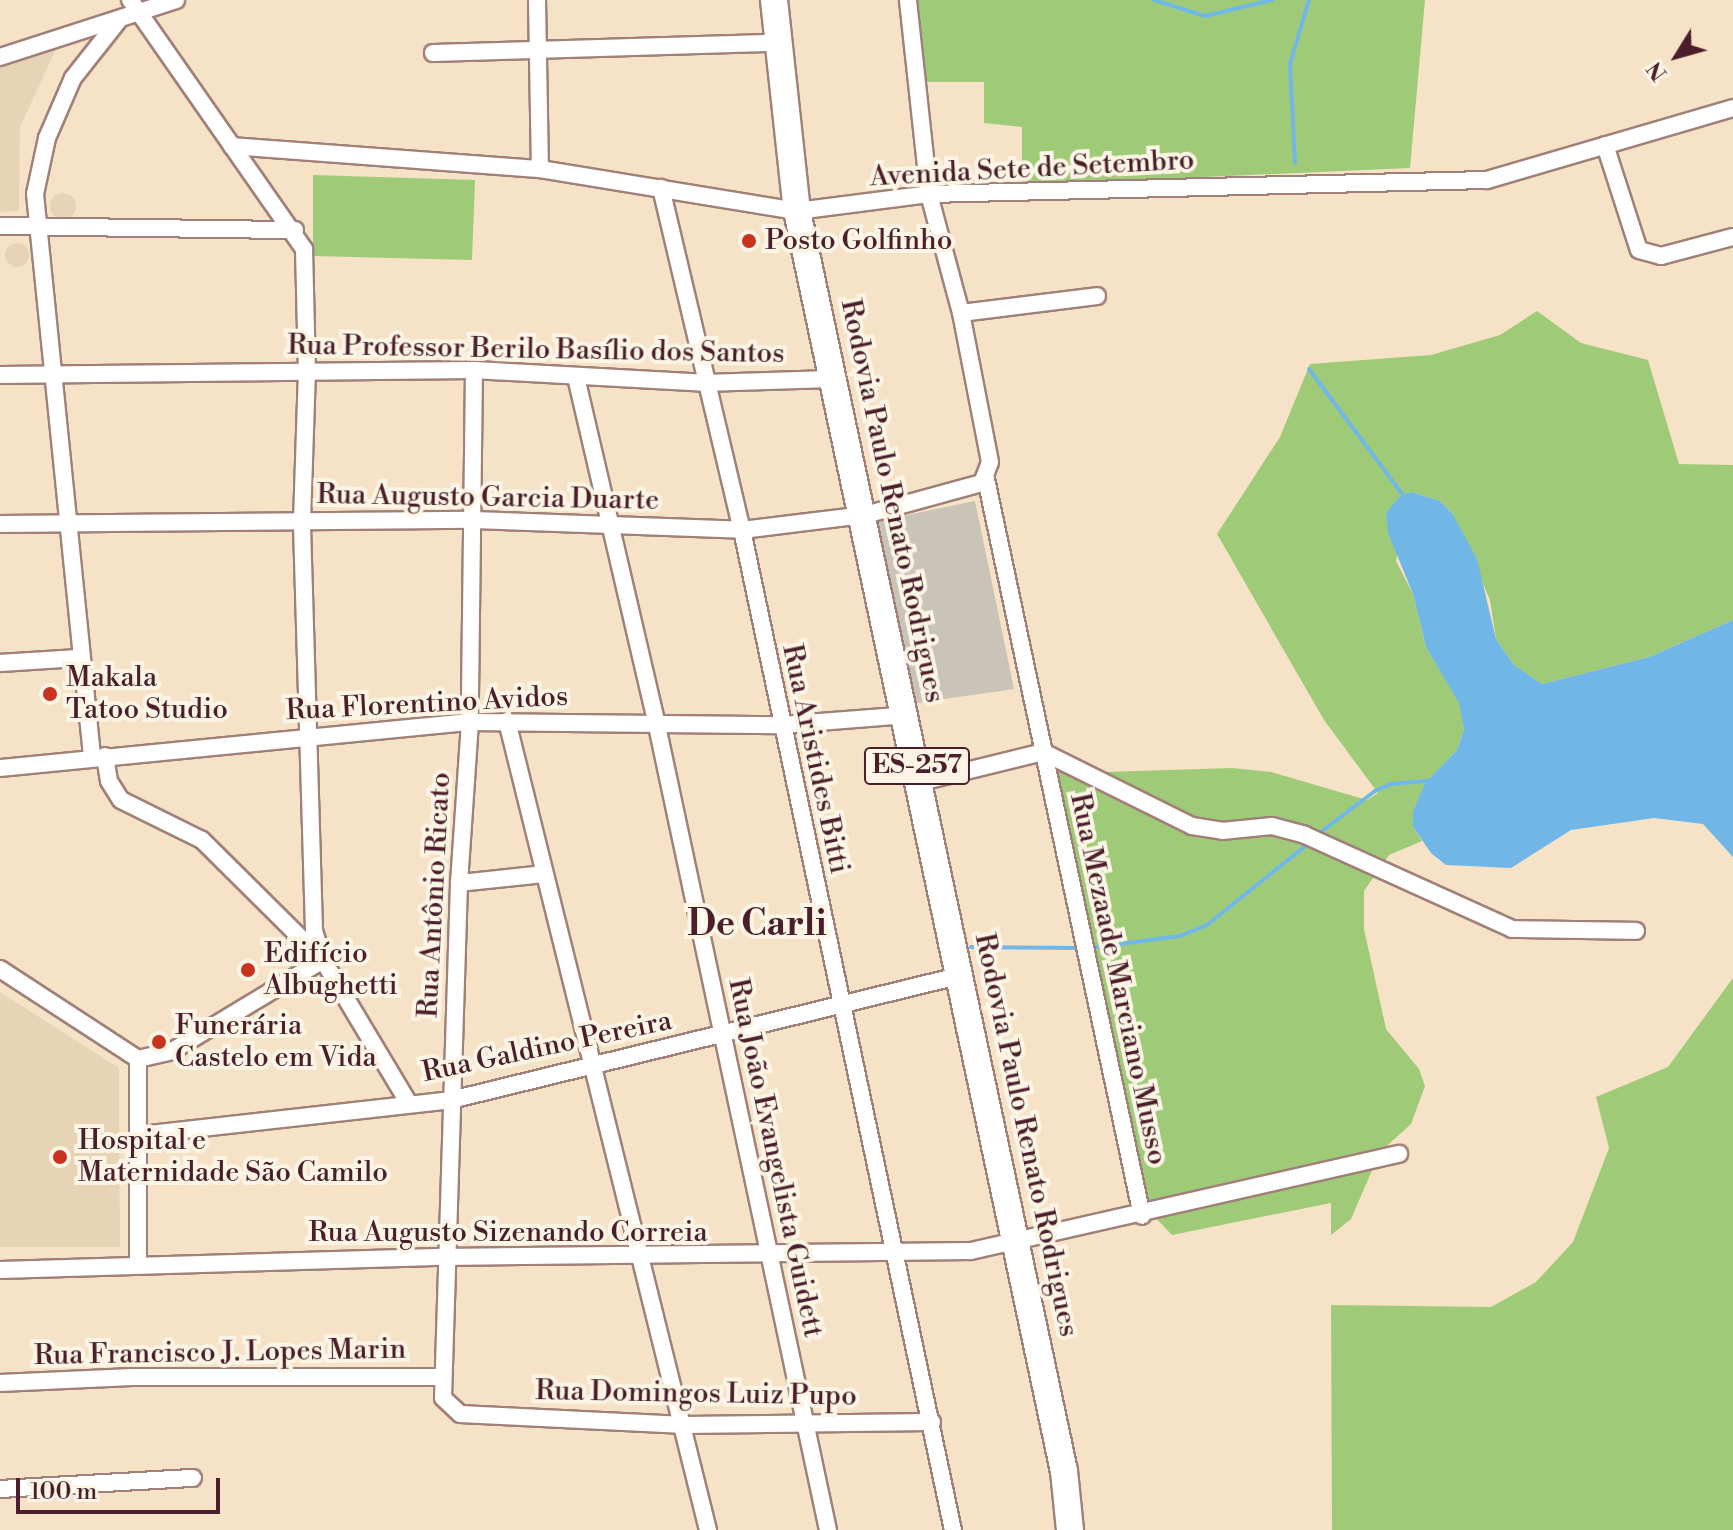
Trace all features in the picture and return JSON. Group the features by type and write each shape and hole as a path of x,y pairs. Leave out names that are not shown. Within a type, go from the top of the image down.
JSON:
{"main road":[{"name":"Rodovia Paulo Renato Rodrigues","path":"774,0 775,43 797,211 831,379 865,515 958,976 1064,1471 1070,1530"}],"street":[{"path":"176,0 135,7 118,21 73,78 51,126 35,194 78,658 99,756 121,800 178,823 202,840 323,960"},
{"path":"537,0 540,169"},
{"name":"Rua Mezaade Marciano Musso","path":"908,0 929,194 961,313 990,462 986,479 1142,1216"},
{"path":"135,7 295,230 304,249 307,273 307,372 302,521 314,930 323,960 408,1102"},
{"path":"0,57 118,21"},
{"path":"433,53 775,43"},
{"name":"Avenida Sete de Setembro","path":"232,146 540,169 797,211 929,194 1462,183 1513,175 1733,108"},
{"path":"1605,145 1639,250 1661,256 1733,237"},
{"name":"Rua Aristides Bitti","path":"661,188 704,383 742,530 953,1530"},
{"path":"0,226 295,230"},
{"path":"961,313 1097,296"},
{"name":"Rua Professor Berilo Basílio dos Santos","path":"0,375 474,370 704,383 831,379"},
{"name":"Rua Antônio Ricato","path":"460,1414 443,1398 441,1377 459,883 470,722 474,370"},
{"name":"Rua João Evangelista Guidett","path":"576,377 656,721 828,1530"},
{"name":"Rua Augusto Garcia Duarte","path":"0,524 68,526 473,520 608,522 742,530 865,515 986,479"},
{"path":"0,663 78,658"},
{"name":"Rua Florentino Avidos","path":"0,768 470,722 656,721 781,725 907,715"},
{"path":"507,721 589,1063 685,1425 708,1530"},
{"path":"921,782 1043,752 1192,826 1222,831 1272,826 1305,835 1512,929 1636,931"},
{"path":"459,883 544,874"},
{"path":"0,969 138,1059 172,1051 323,960"},
{"name":"Rua Galdino Pereira","path":"140,1135 232,1128 408,1102 451,1100 589,1063 841,1007 958,976"},
{"path":"138,1059 138,1264"},
{"name":"Rua Augusto Sizenando Correia","path":"0,1270 444,1257 771,1257 892,1250 971,1251 1142,1216 1399,1154"},
{"name":"Rua Francisco J. Lopes Marin","path":"0,1383 132,1377 441,1377"},
{"name":"Rua Domingos Luiz Pupo","path":"460,1414 685,1425 932,1422"},
{"path":"0,1489 193,1478"}],"shaded area":[{"path":"57,47 20,127 19,211 0,212 0,63"},
{"path":"63,193 72,197 76,206 72,215 63,219 54,215 50,206 54,197"},
{"path":"17,243 25,247 29,255 25,263 17,267 9,263 5,255 9,247"},
{"path":"975,501 1014,689 903,705 864,524"},
{"name":"Hospital e Maternidade São Camilo","path":"0,992 119,1068 120,1247 0,1247"}],"green space":[{"path":"916,0 1425,0 1410,168 1022,185 1022,127 984,123 984,82 926,82"},
{"path":"313,175 475,180 472,260 313,256"},
{"path":"1537,311 1581,343 1648,360 1679,464 1733,465 1733,620 1649,657 1542,684 1514,665 1496,639 1490,600 1452,513 1440,501 1412,492 1396,561 1413,594 1426,647 1460,703 1464,729 1457,750 1425,783 1413,827 1422,841 1389,855 1364,891 1364,929 1386,1029 1419,1069 1425,1086 1411,1124 1380,1152 1351,1219 1331,1235 1331,1203 1172,1235 1149,1211 1050,766 1105,772 1232,768 1271,772 1367,800 1378,793 1324,720 1217,534 1280,437 1310,364 1431,355 1500,335"},
{"path":"1733,978 1733,1530 1332,1530 1331,1305 1491,1307 1536,1282 1573,1242 1609,1148 1596,1097 1668,1067"}],"water":[{"path":"1412,492 1440,501 1452,513 1477,559 1496,639 1514,665 1542,684 1649,657 1733,620 1733,857 1703,824 1654,818 1571,830 1511,868 1446,865 1431,853 1413,827 1413,812 1425,783 1457,750 1464,729 1459,703 1426,647 1413,594 1388,533 1386,513 1399,497"}],"waterway":[{"path":"1154,0 1205,16 1272,0"},
{"path":"1295,163 1290,64 1309,0"},
{"path":"1309,369 1405,498"},
{"path":"1318,834 1375,791 1391,784 1429,781"},
{"path":"1090,948 1180,936 1207,925 1309,843"},
{"path":"971,947 1081,948"}],"place":[{"name":"Posto Golfinho","path":"749,241"},
{"name":"Makala Tatoo Studio","path":"50,694"},
{"name":"Edifício Albughetti","path":"248,970"},
{"name":"Funerária Castelo em Vida","path":"159,1042"},
{"name":"Hospital e Maternidade São Camilo","path":"60,1157"}],"district":[{"name":"De Carli","path":"757,925"}]}
